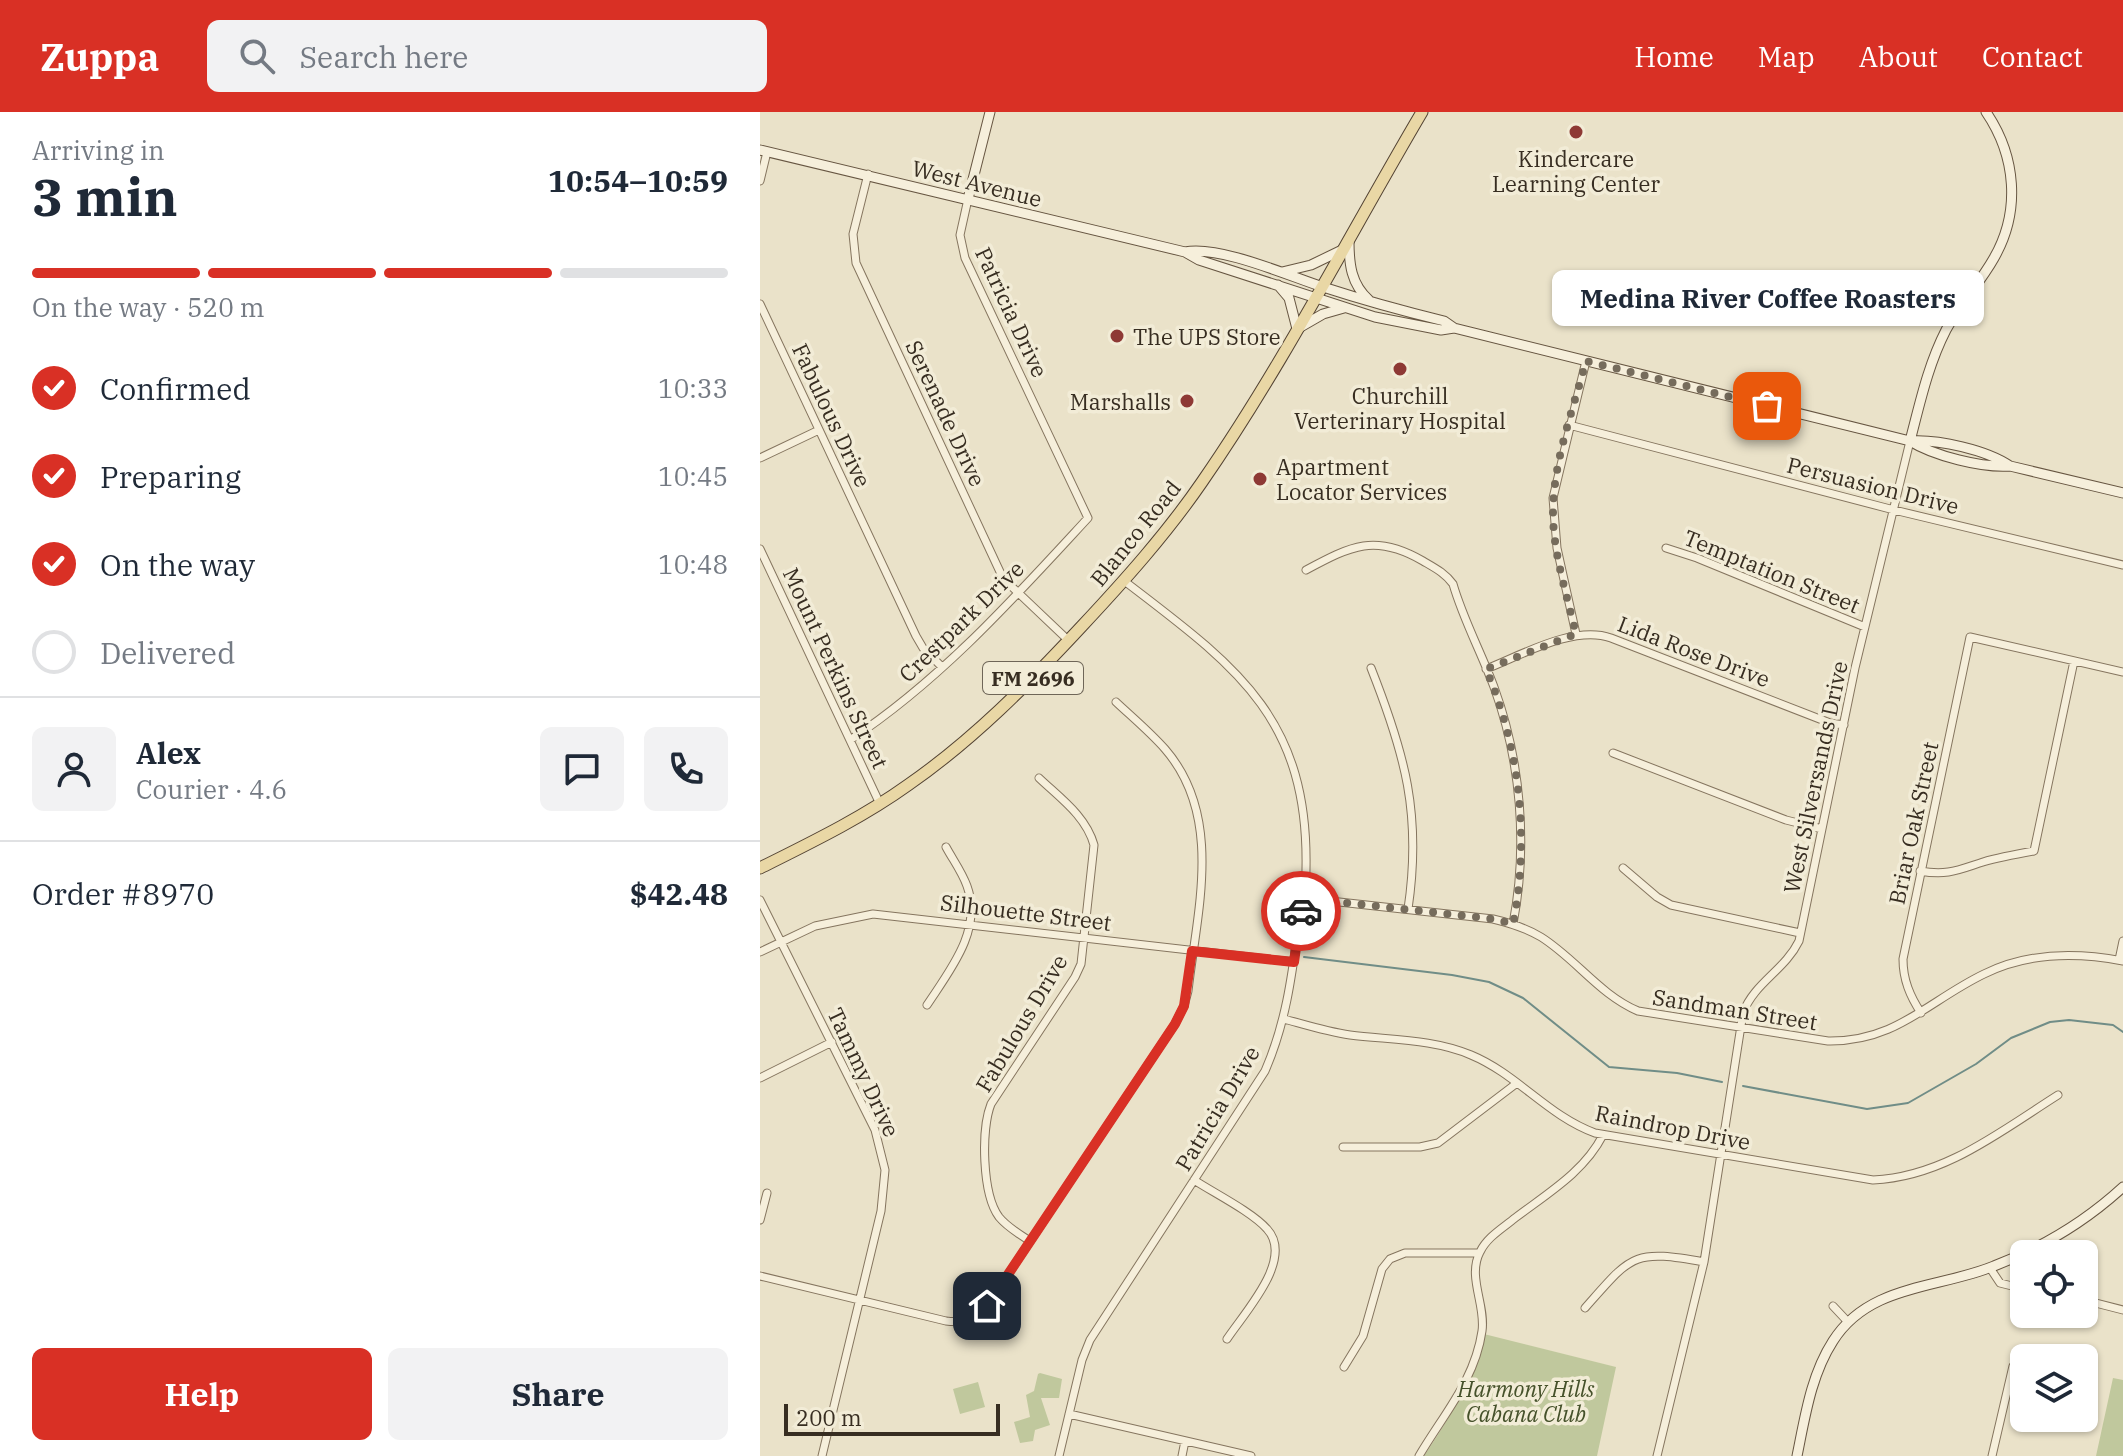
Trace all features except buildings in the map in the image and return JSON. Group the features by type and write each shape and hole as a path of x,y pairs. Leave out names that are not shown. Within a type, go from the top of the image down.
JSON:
{"main road":[{"name":"Patricia Drive","path":"968,199 990,112"},
{"name":"Blanco Road","path":"760,868 908,786 1004,706 1069,641 1123,580 1204,479 1297,329 1422,112"},
{"name":"West Silversands Drive","path":"1910,441 1933,359 1962,302 1995,257 2010,218 2013,191 2010,164 2001,137 1986,112"},
{"name":"West Avenue","path":"764,151 1185,252 1199,260 1275,283 1371,302 1444,321 1454,328 1910,441 1927,440 1988,455 2010,466 2123,493"},
{"path":"1281,272 1311,265 1346,244 1353,278 1359,291 1371,302"},
{"name":"West Avenue","path":"1185,252 1197,249 1281,272 1346,308 1441,330 1454,328"},
{"path":"1275,283 1289,298 1297,329 1325,313 1346,308"},
{"path":"2055,1240 2123,1187"},
{"path":"1797,1456 1816,1374 1833,1340 1848,1322 1866,1307 1893,1294 2010,1261"}],"street":[{"path":"760,181 764,151"},
{"name":"Serenade Drive","path":"868,174 853,234 856,263 1001,574 1069,641"},
{"name":"Patricia Drive","path":"968,199 960,235 965,258 1088,518"},
{"name":"Fabulous Drive","path":"760,304 916,636 942,667"},
{"path":"1576,634 1553,515 1556,479 1586,361"},
{"name":"Persuasion Drive","path":"1569,425 1894,510 2123,565"},
{"path":"760,458 819,430"},
{"name":"West Silversands Drive","path":"1657,1456 1704,1262 1740,1028 1747,1001 1786,963 1800,933 1865,627 1910,441"},
{"name":"Crestpark Drive","path":"850,740 942,667 1019,593 1088,518"},
{"path":"1306,570 1347,549 1361,545 1385,545 1409,552 1442,572 1453,584 1499,703 1511,749 1519,796 1520,847 1513,924"},
{"name":"Temptation Street","path":"1666,548 1771,587 1865,627"},
{"name":"Mount Perkins Street","path":"760,549 880,804"},
{"name":"Patricia Drive","path":"1059,1456 1082,1360 1090,1340 1265,1071 1284,1019 1306,871 1305,819 1300,789 1293,761 1269,715 1226,662 1123,580"},
{"name":"Lida Rose Drive","path":"1486,669 1576,634 1605,635 1830,723 1844,725"},
{"name":"Briar Oak Street","path":"1921,1013 1908,991 1903,968 1920,871 1970,637 2074,661"},
{"path":"1920,871 1952,873 2034,851 2074,661 2123,672"},
{"path":"1371,668 1408,778 1413,832 1408,909"},
{"path":"760,1276 946,1321 969,1320 987,1306 1175,1024 1184,1006 1192,951 1203,847 1198,815 1183,776 1171,756 1116,702"},
{"path":"1613,753 1786,820 1822,829"},
{"name":"Fabulous Drive","path":"1030,1241 1007,1225 994,1208 989,1192 985,1121 999,1091 1081,964 1094,845 1080,816 1039,778"},
{"path":"927,1005 964,950 969,923 970,895 946,847"},
{"path":"1623,868 1671,905 1800,933"},
{"name":"Sandman Street","path":"1303,898 1513,924 1552,945 1629,1007 1650,1015 1813,1040 1844,1041 1881,1034 1982,975 2019,961 2069,954 2121,960"},
{"name":"Tammy Drive","path":"760,900 875,1130 885,1170 884,1198 822,1456"},
{"name":"Silhouette Street","path":"760,952 828,922 873,914 1294,962"},
{"path":"2121,960 2123,941"},
{"name":"Raindrop Drive","path":"1284,1019 1349,1035 1448,1047 1475,1056 1561,1117 1603,1135 1873,1180 1920,1174 1959,1156 2058,1095"},
{"path":"760,1078 832,1042"},
{"path":"1343,1147 1420,1147 1438,1143 1517,1083"},
{"path":"1419,1456 1468,1379 1475,1359 1483,1323 1476,1283 1479,1253 1496,1233 1587,1163 1603,1135"},
{"path":"1194,1180 1267,1229 1276,1249 1276,1261 1270,1275 1227,1339"},
{"path":"760,1220 767,1193"},
{"path":"1344,1367 1363,1336 1382,1269 1390,1259 1405,1253 1479,1253"},
{"path":"1585,1308 1616,1272 1643,1256 1665,1255 1704,1262"},
{"path":"1990,1268 2000,1283 2010,1286"},
{"path":"2098,1304 2123,1310"},
{"path":"1833,1306 1848,1322"},
{"path":"1992,1456 2010,1379"},
{"path":"1069,1414 1251,1456"},
{"path":"1182,1456 1185,1441"}],"green space":[{"name":"Harmony Hills Cabana Club","path":"1484,1334 1616,1367 1597,1456 1424,1456 1467,1383"},
{"path":"1040,1373 1062,1379 1059,1398 1041,1398 1050,1425 1035,1430 1033,1441 1020,1443 1014,1422 1030,1417 1026,1395 1034,1391"},
{"path":"2113,1378 2123,1380 2123,1456 2096,1456"},
{"path":"978,1382 985,1407 960,1414 953,1389"}],"waterway":[{"path":"1304,957 1489,982 1523,998 1609,1067 1677,1073 1722,1082"},
{"path":"1743,1086 1867,1109 1908,1103 1976,1064 2011,1038 2050,1022 2069,1020 2113,1025 2123,1032"}],"way so far":[{"path":"1301,911 1303,898 1493,919 1513,924 1521,832 1519,796 1511,749 1486,669 1576,634 1554,532 1553,498 1586,361 1767,406"}],"place":[{"name":"Kindercare Learning Center","path":"1576,132"},
{"name":"The UPS Store","path":"1117,336"},
{"name":"Churchill Verterinary Hospital","path":"1400,369"},
{"name":"Marshalls","path":"1187,401"},
{"name":"Medina River Coffee Roasters","path":"1767,406"},
{"name":"Apartment Locator Services","path":"1260,479"}],"route":[{"path":"987,1306 1175,1024 1188,991 1192,951 1294,962 1301,911"}]}
